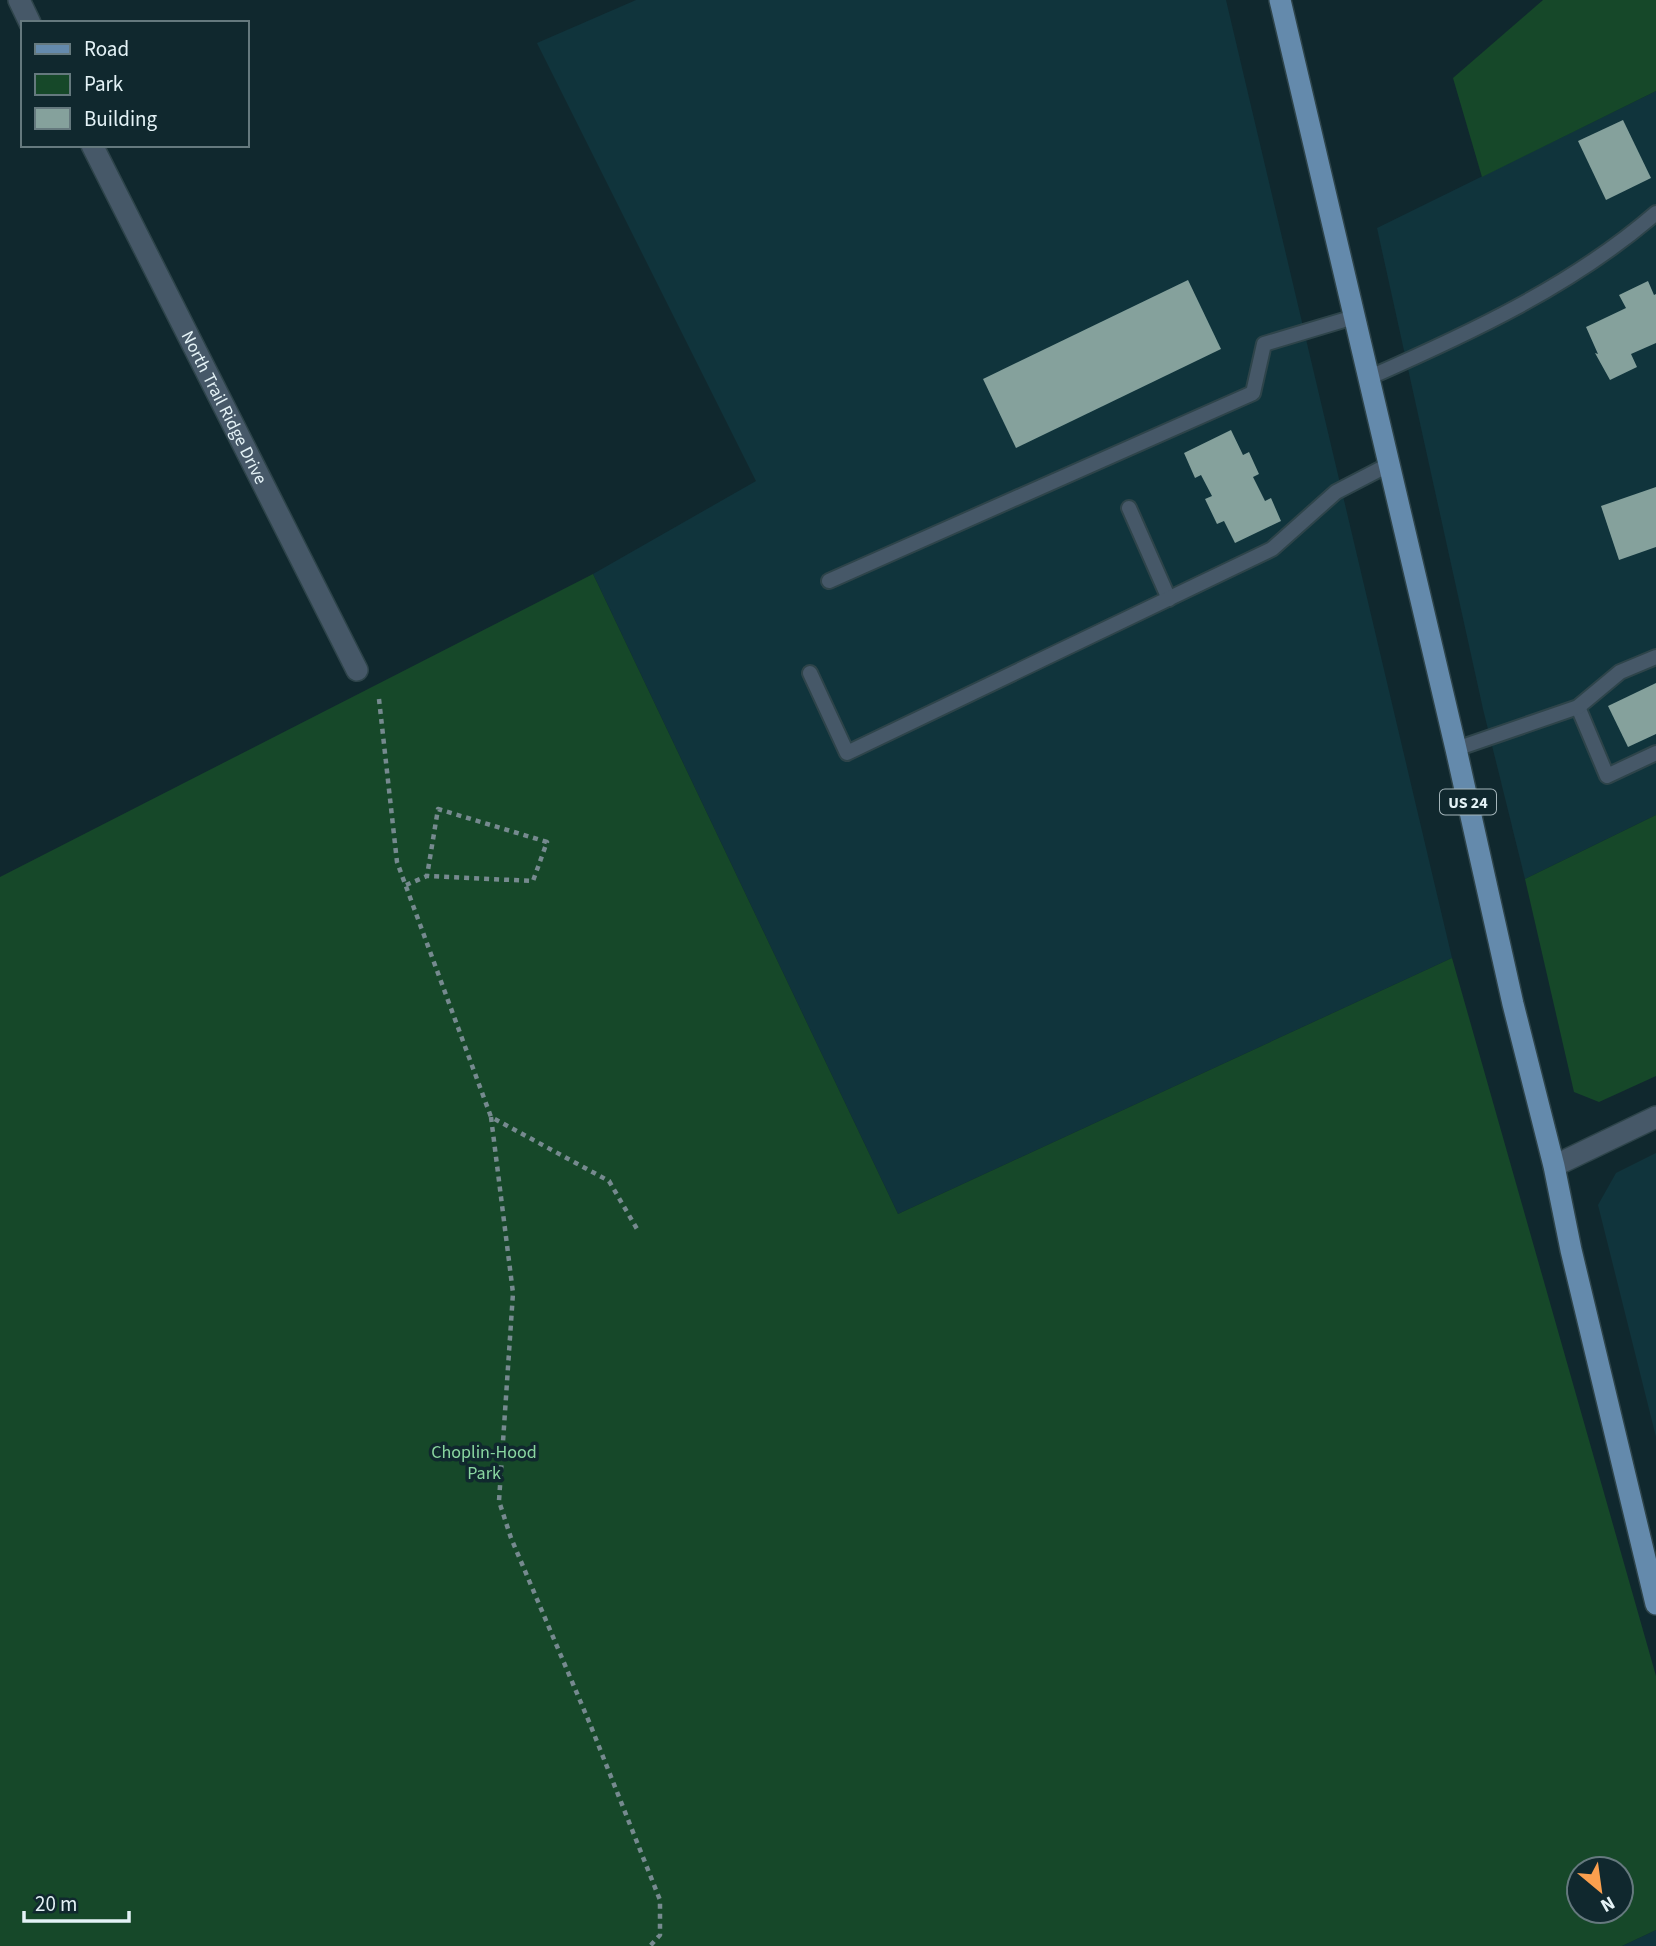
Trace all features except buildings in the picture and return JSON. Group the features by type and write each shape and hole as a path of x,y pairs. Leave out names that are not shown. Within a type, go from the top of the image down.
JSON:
{"main road":[{"name":"US 24","path":"1280,0 1456,749 1510,991 1554,1166 1571,1250 1655,1590"}],"street":[{"path":"19,0 29,21"},
{"name":"North Trail Ridge Drive","path":"93,147 357,670"},
{"path":"1554,1166 1656,1117"}],"lane":[{"path":"1368,378 1437,348 1540,294 1600,256 1656,213"},
{"path":"829,581 1253,393 1264,344 1354,317"},
{"path":"810,673 848,752 1272,550 1336,492 1388,466"},
{"path":"1129,508 1169,599"},
{"path":"1456,749 1578,707 1620,672 1656,657"},
{"path":"1578,707 1607,776 1656,753"}],"path":[{"path":"379,699 397,862 491,1117 513,1293 499,1502 511,1538 590,1724 660,1900 660,1935 650,1946"},
{"path":"406,885 427,876 533,881 547,842 438,809 427,876"},
{"path":"491,1117 610,1181 637,1229"}],"shaded area":[{"path":"636,0 1226,0 1452,958 898,1214 593,574 756,481 537,43"},
{"path":"1656,91 1656,815 1525,879 1483,709 1377,228"},
{"path":"1656,1153 1656,1437 1598,1205 1616,1173"},
{"path":"1656,1930 1656,1946 1622,1946"}],"green space":[{"path":"1543,0 1656,0 1656,91 1482,177 1453,78"},
{"name":"Choplin-Hood Park","path":"593,574 898,1214 1452,958 1656,1676 1656,1930 1622,1946 0,1946 0,877"},
{"path":"1656,815 1656,1076 1599,1102 1574,1092 1525,879"}]}
